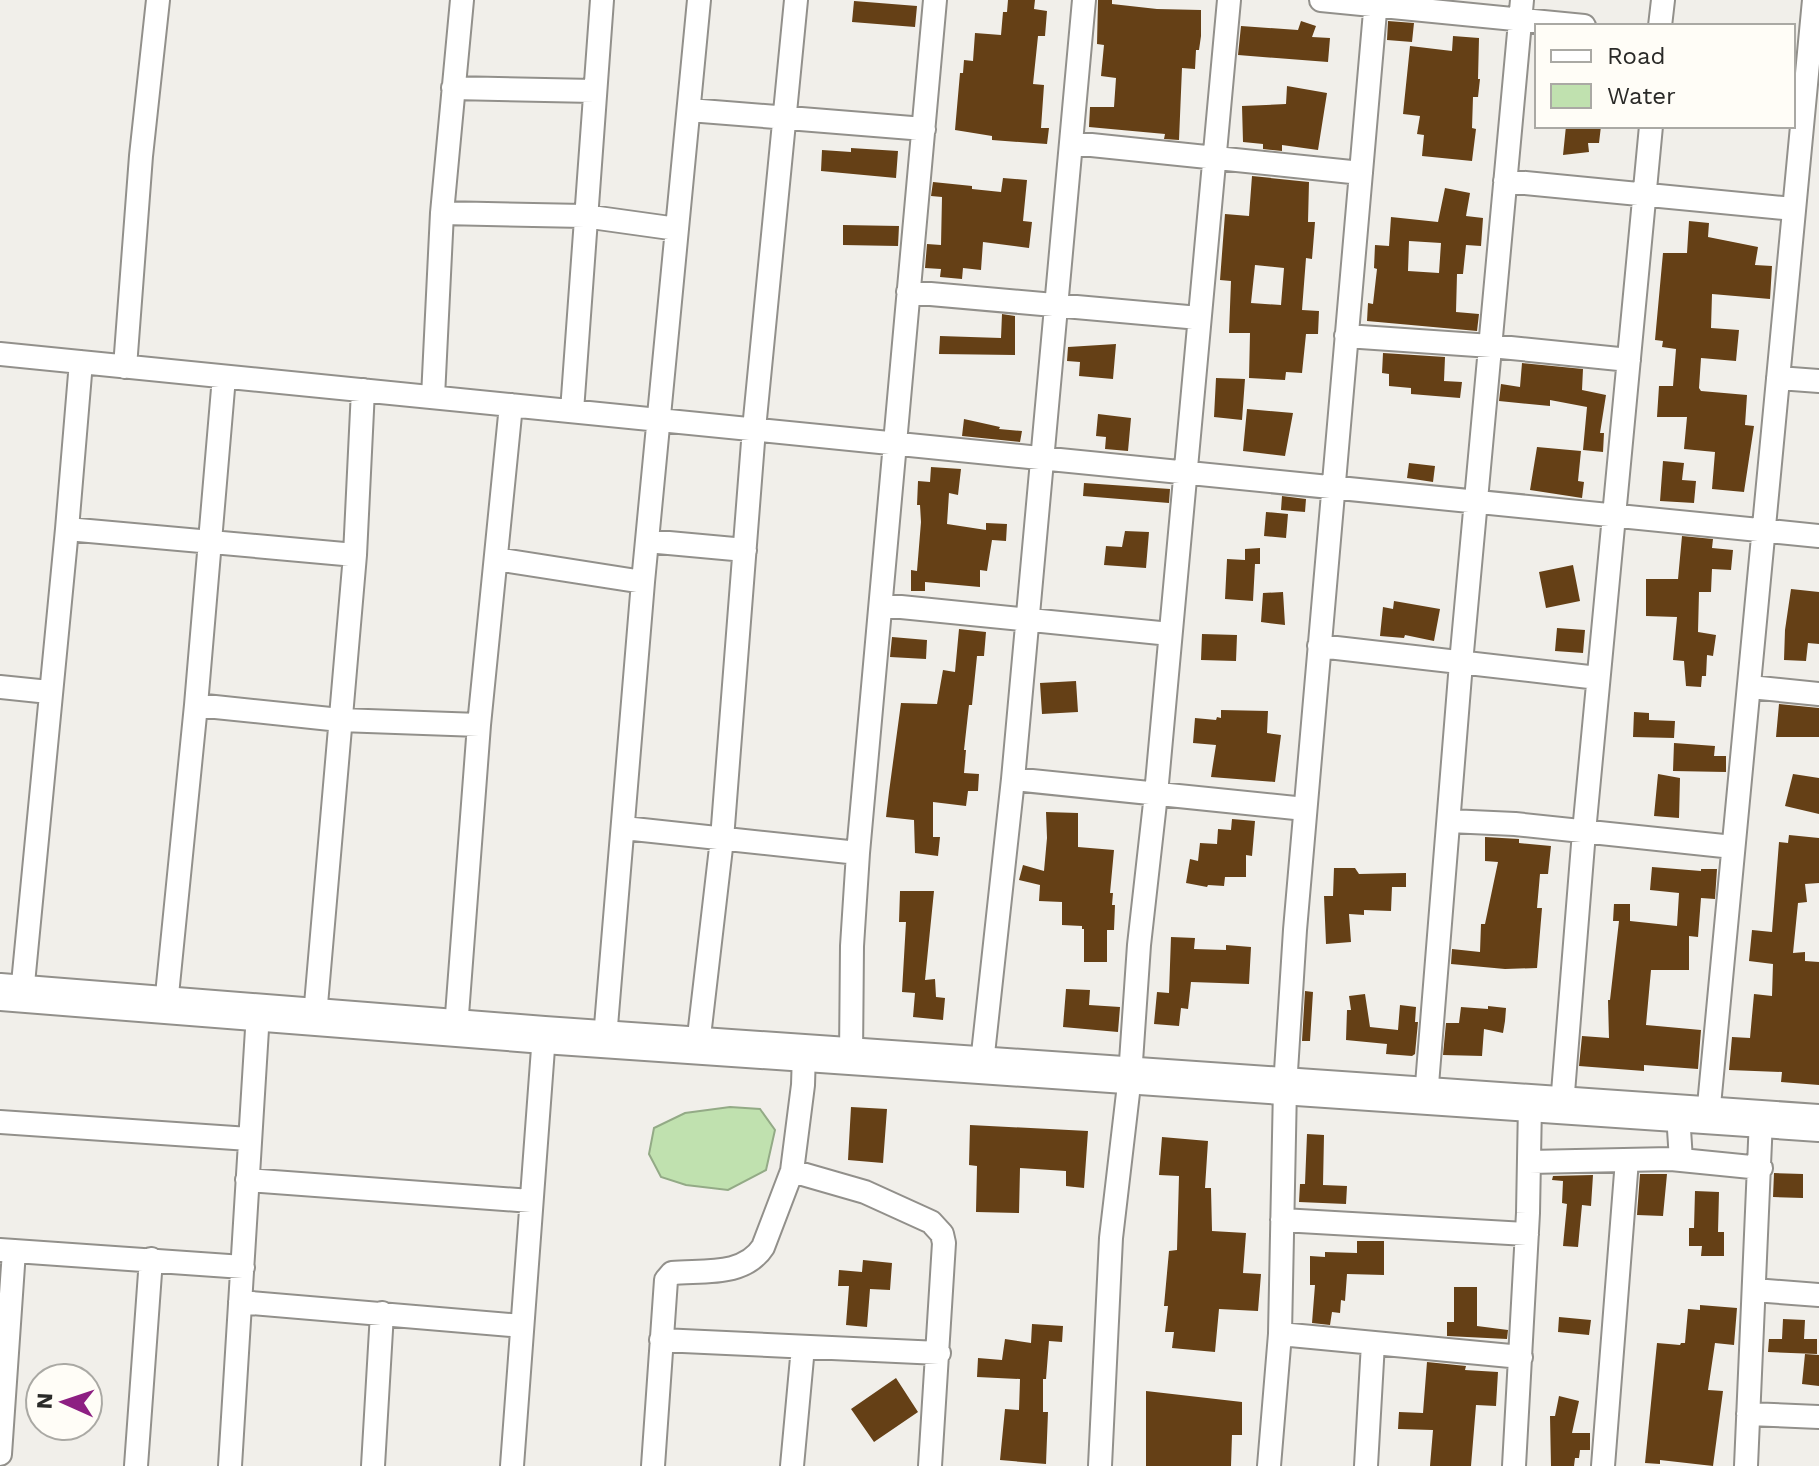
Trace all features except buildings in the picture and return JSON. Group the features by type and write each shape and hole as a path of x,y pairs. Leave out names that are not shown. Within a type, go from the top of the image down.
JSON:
{"highway":[{"path":"11,993 544,1035 1819,1123"}],"street":[{"path":"125,367 141,156 158,0"},
{"path":"433,397 442,213 462,0"},
{"path":"572,411 602,0"},
{"path":"605,1038 643,582 699,0"},
{"path":"698,1045 722,839 754,429 796,0"},
{"path":"851,1056 852,946 858,853 935,0"},
{"path":"982,1063 1013,779 1084,0"},
{"path":"1100,1466 1111,1238 1130,1076 1139,945 1156,794 1229,0"},
{"path":"1321,0 1521,10 1576,24"},
{"path":"1660,24 1663,0"},
{"path":"1681,1160 1693,1115 1733,847 1814,0"},
{"path":"1269,1466 1280,1334 1285,1087 1305,809 1376,2"},
{"path":"1426,1097 1461,663 1521,10"},
{"path":"453,88 594,91"},
{"path":"689,110 924,129"},
{"path":"1514,1466 1529,1162 1546,1105 1584,832 1651,128"},
{"path":"1072,143 1361,173"},
{"path":"1505,181 1793,209"},
{"path":"442,213 584,216 677,229"},
{"path":"908,292 1199,318"},
{"path":"1346,336 1629,360"},
{"path":"0,354 1819,536"},
{"path":"11,993 49,692 81,362"},
{"path":"166,1005 224,377"},
{"path":"1778,378 1819,381"},
{"path":"315,1016 355,555 363,390"},
{"path":"456,1028 479,725 511,405"},
{"path":"67,529 355,555"},
{"path":"647,541 745,550"},
{"path":"496,559 643,582"},
{"path":"881,605 1170,634"},
{"path":"1319,646 1598,678"},
{"path":"0,687 49,692"},
{"path":"1750,687 1819,694"},
{"path":"196,705 340,720 479,725"},
{"path":"1013,779 1305,809"},
{"path":"1449,821 1733,847"},
{"path":"624,828 858,853"},
{"path":"230,1466 258,1013"},
{"path":"512,1466 544,1035"},
{"path":"653,1466 666,1280 669,1275 725,1271 756,1255 763,1247 792,1171 804,1052"},
{"path":"1746,1466 1761,1119"},
{"path":"0,1122 249,1139"},
{"path":"1603,1466 1627,1160"},
{"path":"1529,1162 1681,1160 1761,1168"},
{"path":"792,1171 873,1195 937,1227 944,1243 930,1466"},
{"path":"247,1180 531,1201"},
{"path":"1282,1220 1527,1234"},
{"path":"0,1454 7,1251 243,1267"},
{"path":"136,1466 151,1259"},
{"path":"1754,1290 1819,1295"},
{"path":"240,1302 522,1326"},
{"path":"373,1466 382,1313"},
{"path":"1280,1334 1521,1357"},
{"path":"661,1340 939,1353"},
{"path":"1366,1466 1373,1343"},
{"path":"792,1466 803,1347"},
{"path":"1748,1414 1819,1417"}],"water":[{"path":"730,1107 760,1109 775,1130 766,1170 728,1190 686,1185 661,1177 649,1154 654,1128 685,1113"}]}
